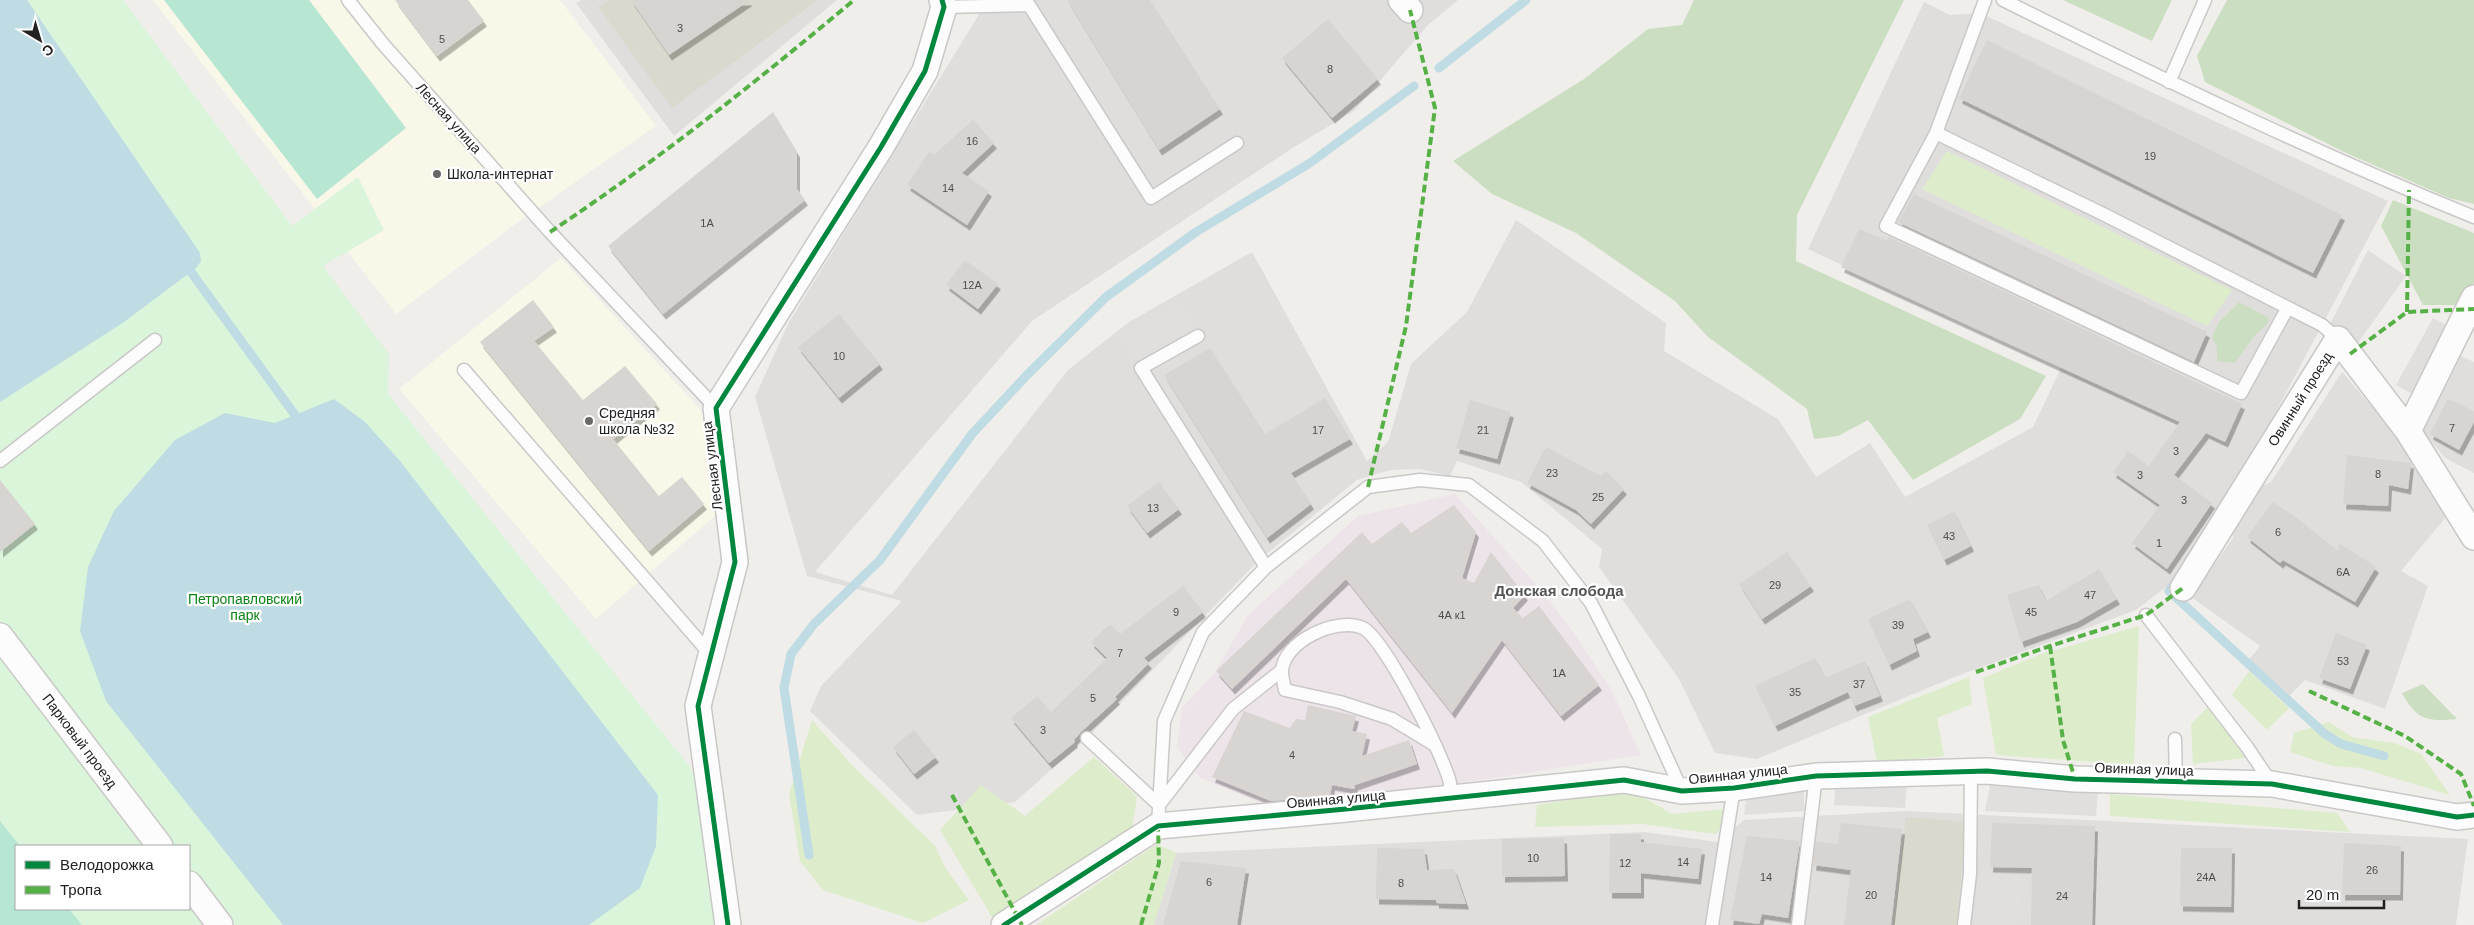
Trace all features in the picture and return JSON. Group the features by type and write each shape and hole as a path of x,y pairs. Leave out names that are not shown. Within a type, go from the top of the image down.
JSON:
{"street":[{"name":"Лесная улица","path":"728,925 698,706 734,562 716,408 876,155 925,71 943,3"},
{"path":"2408,431 2474,298"},
{"name":"Овинный проезд","path":"2183,588 2338,338 2408,431 2474,537"},
{"name":"Парковый проезд","path":"0,636 159,845"},
{"name":"Овинная улица","path":"1004,925 1159,815 1450,798 1624,780 1682,791 1734,788 1816,776 1987,771 2075,779 2272,784 2457,817 2474,815"},
{"path":"190,885 220,925"}],"lane":[{"name":"Лесная улица","path":"348,0 383,44 550,232 716,408"},
{"path":"1985,0 1936,133 1886,226 2241,393 2287,309"},
{"path":"2002,0 2169,82 2409,190 2474,217"},
{"path":"2169,82 2205,0"},
{"path":"943,3 1029,5 1151,198 1237,143"},
{"path":"1936,133 2101,213 2287,309 2322,325 2338,338"},
{"path":"1198,336 1141,368 1266,567"},
{"path":"0,461 155,340"},
{"path":"464,370 711,655"},
{"path":"1159,815 1164,721 1203,632 1266,567 1368,487 1420,480 1469,485 1543,540 1592,603 1639,696 1682,791"},
{"path":"2146,615 2242,741 2272,784"},
{"path":"1159,815 1233,709 1282,670 1291,651 1306,637 1340,624 1364,628 1388,658 1429,730 1450,783 1450,798"},
{"path":"1282,670 1285,690 1340,702 1392,719 1435,745"},
{"path":"1087,738 1159,815"},
{"path":"2176,739 2176,782"},
{"path":"1964,925 1970,874 1971,771"},
{"path":"1798,925 1816,776"},
{"path":"1712,925 1734,788"}],"shaded area":[{"name":"Школа-интернат","path":"153,0 560,0 656,126 518,222 396,314"},
{"path":"581,0 837,0 674,136 576,3"},
{"path":"609,0 818,0 672,108 598,7"},
{"path":"988,0 1458,0 1428,25 1354,111 1294,147 1032,321 815,572 892,595 1068,370 1129,322 1252,252 1367,461 1388,442 1411,364 1467,312 1516,220 1666,323 1664,351 1778,419 1816,477 1870,443 1905,497 2033,427 2061,368 1808,249 1924,2 1950,15 1980,13 2388,201 2252,457 2175,580 2136,610 1952,678 1757,759 1715,753 1679,679 1599,567 1602,549 1521,482 1457,461 1450,476 1420,469 1390,470 1357,480 1258,561 1087,738 1015,802 917,815 810,711 821,686 902,601 807,576 755,397 789,322"},
{"path":"2368,250 2406,276 2355,347 2330,324"},
{"path":"561,258 708,418 716,515 596,619 399,389"},
{"path":"1180,300 1195,327 1138,364 1120,338"},
{"path":"2433,318 2453,328 2418,397 2396,385"},
{"path":"2461,356 2474,362 2474,473 2445,458 2423,431"},
{"path":"2342,372 2403,443 2446,517 2401,571 2428,586 2385,709 2305,680 2287,698 2248,661 2260,646 2191,597 2233,538 2234,520 2256,488 2271,482"},
{"path":"1455,494 1535,583 1574,633 1611,689 1641,755 1488,779 1272,808 1199,777 1177,747 1182,708 1216,671 1248,615 1358,516"},
{"path":"1836,780 1907,782 1905,808 1834,805"},
{"path":"1990,785 2098,790 2096,816 1985,811"},
{"path":"1804,789 1804,811 1744,815 1747,793"},
{"path":"1906,811 2468,839 2456,925 1154,925 1176,853 1644,832 1717,842 1744,820"},
{"path":"1906,817 1966,822 1957,925 1893,925"},
{"path":"1983,874 2022,876 2018,925 1976,925"}],"green space":[{"name":"Петропавловский парк","path":"0,0 123,0 292,226 358,177 384,230 323,266 389,354 388,394 691,768 743,925 82,925 70,910 190,910 190,845 19,845 0,821"},
{"path":"164,0 309,0 406,128 317,199"},
{"path":"1694,0 1904,0 1797,215 1796,261 2046,376 2020,419 1913,480 1868,420 1838,436 1814,439 1807,409 1708,337 1675,301 1576,233 1492,194 1453,161 1584,79 1648,29 1682,25"},
{"path":"2063,0 2172,0 2152,41"},
{"path":"2227,0 2474,0 2474,204 2449,198 2344,152 2205,82 2197,56"},
{"path":"1947,151 2232,290 2207,326 1922,189"},
{"path":"2393,200 2474,233 2474,283 2461,305 2423,305 2381,226"},
{"path":"2239,302 2269,318 2267,325 2254,336 2235,363 2217,361 2217,347 2212,337 2219,322"},
{"path":"2139,626 2134,765 1996,755 1983,678 2041,654"},
{"path":"2249,671 2289,708 2267,730 2232,695"},
{"path":"1969,677 1972,704 1937,718 1944,756 1877,763 1868,717"},
{"path":"2423,684 2457,719 2430,719 2418,714 2413,709 2402,693"},
{"path":"2209,706 2245,758 2193,764 2191,724"},
{"path":"812,720 851,764 935,846 946,869 969,900 923,923 823,890 800,861 789,794"},
{"path":"2329,722 2352,737 2394,743 2421,754 2450,795 2361,768 2333,766 2290,752 2294,733"},
{"path":"1094,757 1137,796 1132,830 993,919 940,830 981,785 1025,816"},
{"path":"1631,790 1672,814 1738,808 1716,834 1642,824 1535,827 1537,805"},
{"path":"2110,794 2337,813 2350,832 2110,816"},
{"path":"0,821 19,845 15,845 15,910 70,910 82,925 0,925"},
{"path":"1157,844 1176,853 1154,925 1036,925"}],"water":[{"path":"0,0 27,0 200,253 201,261 196,268 124,322 0,402"},
{"path":"334,399 365,422 400,461 658,795 656,846 640,888 589,925 283,925 106,701 80,631 88,567 114,511 175,440 225,413 275,423"}],"building":[{"path":"395,0 468,0 484,21 437,56"},
{"path":"631,0 750,0 669,55"},
{"path":"1067,0 1150,0 1220,109 1159,150"},
{"path":"1328,19 1378,79 1332,118 1282,58"},
{"path":"1987,40 2342,215 2313,273 1959,98"},
{"path":"773,112 797,152 797,189 805,200 663,314 608,246"},
{"path":"973,120 994,143 962,173 989,191 967,225 907,185 929,152 934,155"},
{"path":"1914,194 2207,332 2194,362 1898,222"},
{"path":"1859,229 1887,241 1889,237 2242,404 2225,442 2206,433 2174,475 2212,503 2167,569 2132,543 2160,505 2113,472 2128,451 2149,466 2180,422 1841,267"},
{"path":"965,260 998,284 978,309 946,285"},
{"name":"Средняя школа №32","path":"533,300 554,327 534,341 583,400 625,366 657,404 613,439 659,496 682,477 704,504 649,551 480,342"},
{"path":"839,314 880,364 839,398 798,347"},
{"path":"1210,348 1265,434 1325,398 1350,439 1291,473 1311,504 1267,538 1164,375"},
{"path":"2448,399 2474,411 2474,422 2459,450 2430,434"},
{"path":"1470,400 1511,412 1497,459 1456,448"},
{"path":"1546,447 1601,476 1606,471 1624,489 1591,524 1576,510 1527,483"},
{"path":"2347,455 2411,463 2408,489 2389,485 2388,506 2343,504"},
{"path":"0,480 35,524 0,552"},
{"path":"1159,482 1179,509 1147,533 1127,506"},
{"path":"2273,502 2293,515 2338,551 2339,543 2376,567 2355,602 2283,560 2280,563 2247,537"},
{"path":"1454,505 1476,532 1462,578 1474,583 1491,552 1525,595 1513,608 1523,618 1539,606 1599,685 1561,716 1502,640 1452,713 1346,579 1232,689 1216,671 1362,532 1372,544 1402,522 1411,533"},
{"path":"1954,511 1971,546 1944,560 1927,525"},
{"path":"1787,552 1811,586 1762,619 1739,584"},
{"path":"2099,569 2117,599 2077,622 2021,642 2007,595 2039,585 2046,601"},
{"path":"1183,586 1203,612 1144,658 1149,663 1115,697 1117,699 1081,732 1074,740 1075,742 1049,763 1011,718 1037,696 1051,712 1107,658 1091,642 1110,624 1120,634"},
{"path":"1910,599 1928,632 1913,639 1917,651 1889,665 1868,619"},
{"path":"2336,633 2367,645 2350,689 2319,678"},
{"path":"1815,658 1825,678 1865,661 1880,696 1854,706 1848,692 1775,726 1755,686"},
{"path":"1308,705 1356,716 1352,731 1367,734 1362,756 1409,740 1417,764 1355,785 1354,789 1332,785 1330,796 1271,801 1212,777 1244,711 1290,728 1296,719 1305,720"},
{"path":"914,730 936,757 914,774 893,747"},
{"path":"1841,823 1902,829 1891,925 1844,925 1851,870 1813,865 1816,842 1838,844"},
{"path":"1992,823 2095,826 2092,925 2031,925 2032,868 1990,867"},
{"path":"1610,834 1641,834 1641,842 1702,849 1698,879 1641,873 1641,893 1609,893"},
{"path":"1747,836 1800,841 1788,918 1762,914 1759,924 1730,920"},
{"path":"1564,838 1565,876 1502,877 1502,839"},
{"path":"2344,843 2401,846 2400,895 2342,895"},
{"path":"1377,848 1424,849 1427,870 1454,869 1466,904 1436,903 1436,900 1376,899"},
{"path":"2181,848 2232,848 2231,907 2180,906"},
{"path":"1181,861 1246,868 1237,925 1163,925"}],"waterway":[{"path":"1439,68 1526,0"},
{"path":"809,855 784,688 791,654 814,624 880,560 972,434 1027,375 1106,297 1196,232 1310,163 1414,86"},
{"path":"191,272 295,415"},
{"path":"2177,580 2169,591 2325,734 2341,744 2384,756"}],"marked path":[{"path":"550,232 667,149 780,61 854,0"},
{"path":"1368,487 1406,326 1435,108 1410,10"},
{"path":"2407,312 2409,190"},
{"path":"2350,354 2407,312 2474,309"},
{"path":"1976,672 2146,615 2183,588"},
{"path":"2050,646 2063,740 2075,779"},
{"path":"2309,691 2405,736 2461,774 2474,806"},
{"path":"952,795 1022,925"},
{"path":"1141,925 1159,863 1158,826"}],"cycle path":[{"path":"728,925 698,706 735,562 716,408 881,147 925,71 944,7 942,0"},
{"path":"1004,925 1158,826 1346,809 1624,780 1682,791 1734,788 1816,776 1987,771 2075,779 2272,784 2457,817 2474,815"}],"place":[{"name":"Школа-интернат","path":"437,174"},
{"name":"Средняя школа №32","path":"589,421"}],"district":[{"name":"Донская слобода","path":"1559,591"}]}
